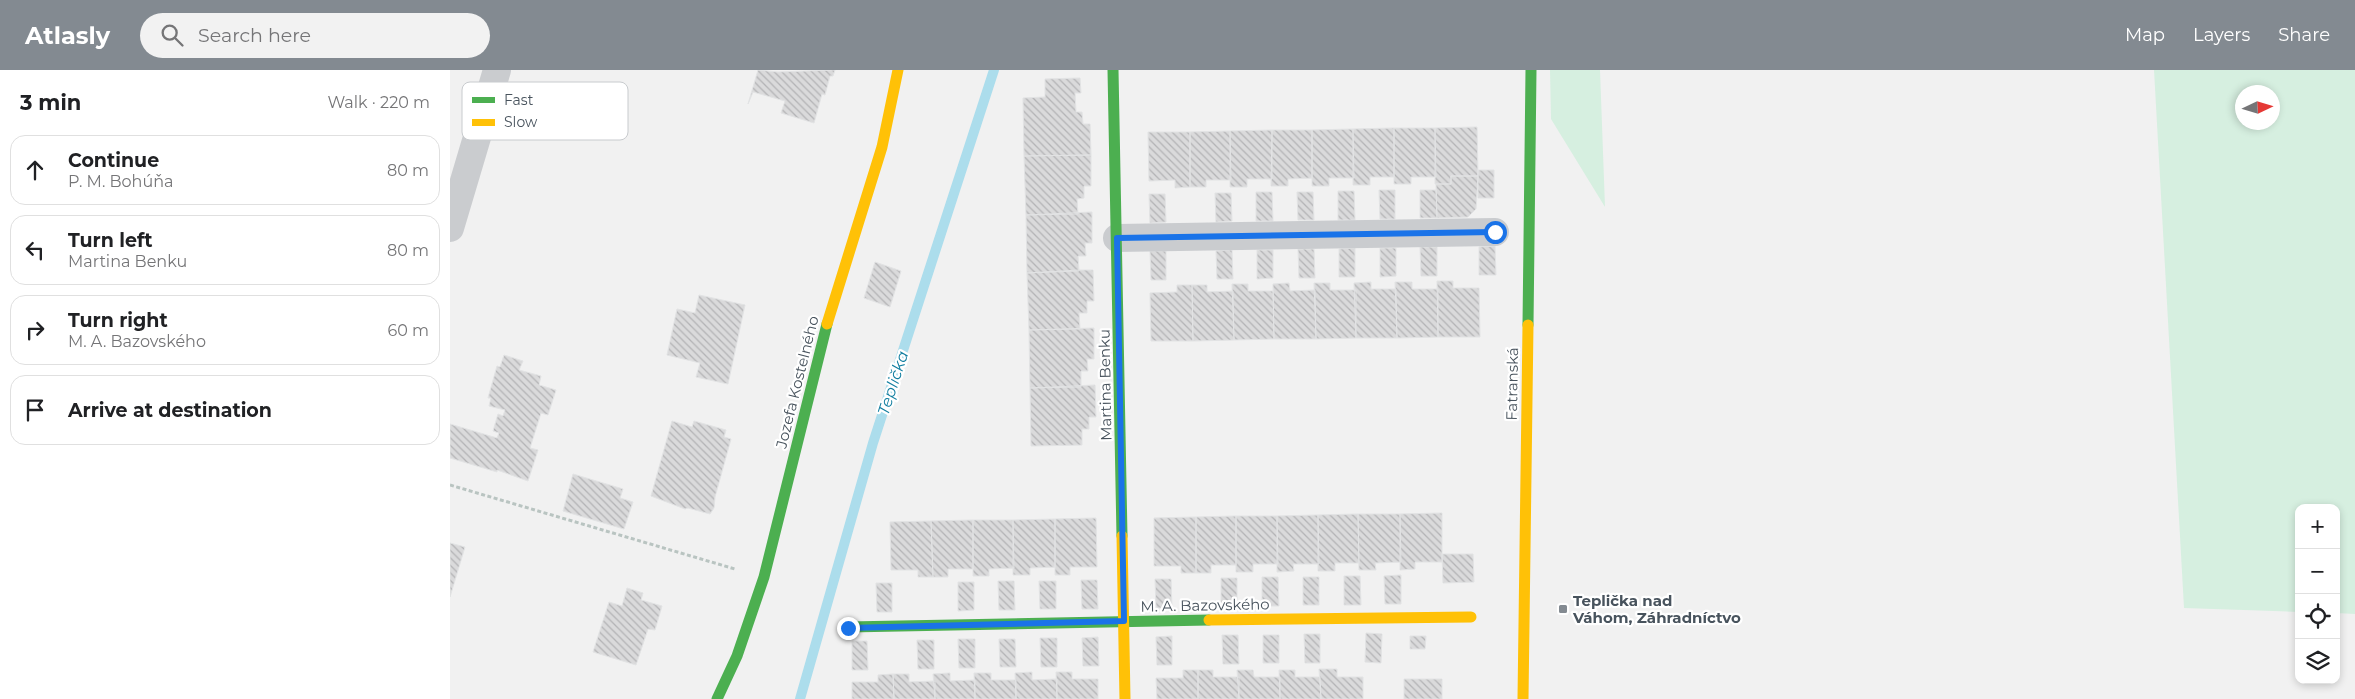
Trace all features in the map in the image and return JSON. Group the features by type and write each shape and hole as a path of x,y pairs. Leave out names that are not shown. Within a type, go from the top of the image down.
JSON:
{"street":[{"name":"Jozefa Kostelného","path":"717,699 737,656 764,577 823,336 882,147 898,70"},
{"name":"Martina Benku","path":"1113,70 1125,699"},
{"name":"Fatranská","path":"1523,699 1531,70"},
{"path":"450,228 476,140"},
{"path":"1117,238 1495,232"},
{"name":"M. A. Bazovského","path":"848,628 1124,621 1471,617"}],"path":[{"path":"450,485 764,577"}],"green space":[{"path":"1550,70 1600,70 1605,207 1551,119"},
{"path":"2154,70 2355,70 2355,614 2340,613 2340,504 2295,504 2295,612 2184,608"}],"building":[{"path":"758,70 778,72 835,70 833,76 830,76 825,95 822,94 814,123 781,113 785,101 753,92 748,104"},
{"path":"1080,78 1081,93 1075,93 1076,112 1082,112 1083,124 1090,124 1091,155 1024,156 1023,98 1045,97 1045,79"},
{"path":"1477,127 1478,176 1451,176 1451,184 1435,184 1435,128"},
{"path":"1394,128 1435,128 1436,177 1411,177 1411,184 1394,184"},
{"path":"1394,128 1394,177 1370,177 1370,185 1353,185 1353,129"},
{"path":"1353,129 1354,178 1329,178 1329,186 1312,186 1312,130"},
{"path":"1272,130 1312,130 1312,178 1288,179 1288,186 1271,186"},
{"path":"1272,130 1272,179 1247,179 1247,187 1230,187 1230,131"},
{"path":"1230,131 1231,180 1206,180 1206,187 1190,187 1190,132"},
{"path":"1148,132 1190,132 1190,187 1175,188 1175,180 1149,181"},
{"path":"1091,155 1091,186 1084,186 1084,198 1077,199 1078,214 1026,215 1024,156"},
{"path":"1478,170 1494,170 1494,198 1478,198"},
{"path":"1451,176 1478,176 1476,209 1468,217 1437,218 1436,184 1451,184"},
{"path":"1379,190 1395,190 1395,219 1380,219"},
{"path":"1420,190 1436,190 1437,218 1420,218"},
{"path":"1338,191 1354,191 1355,220 1338,220"},
{"path":"1256,192 1272,192 1273,221 1256,221"},
{"path":"1297,192 1313,192 1314,220 1298,220"},
{"path":"1215,193 1231,193 1232,221 1216,222"},
{"path":"1149,194 1165,194 1166,222 1150,223"},
{"path":"1092,212 1092,243 1085,243 1086,256 1078,256 1079,271 1027,273 1026,215"},
{"path":"1495,246 1496,275 1479,275 1479,247"},
{"path":"1420,247 1437,247 1437,276 1421,276"},
{"path":"1355,248 1355,277 1339,277 1339,249"},
{"path":"1380,248 1396,248 1396,276 1380,277"},
{"path":"1298,249 1314,249 1315,278 1299,278"},
{"path":"1232,250 1233,279 1217,279 1216,251"},
{"path":"1257,250 1273,250 1273,278 1257,279"},
{"path":"1150,251 1166,251 1166,280 1151,280"},
{"path":"875,262 901,271 890,307 864,298"},
{"path":"1093,270 1094,301 1087,301 1087,313 1079,313 1080,329 1029,330 1027,273"},
{"path":"1437,281 1453,281 1453,288 1479,288 1480,337 1438,337"},
{"path":"1371,282 1371,289 1396,289 1397,338 1356,338 1354,283"},
{"path":"1395,282 1412,282 1412,289 1438,289 1438,337 1397,338"},
{"path":"1289,283 1290,291 1315,290 1316,339 1274,339 1273,284"},
{"path":"1314,283 1330,283 1330,290 1356,290 1356,338 1316,339"},
{"path":"1232,284 1248,284 1248,291 1273,291 1274,339 1234,340"},
{"path":"1177,285 1192,285 1193,341 1151,341 1150,293 1177,292"},
{"path":"1192,285 1207,285 1207,292 1233,291 1234,340 1193,341"},
{"path":"699,295 745,305 728,384 696,377 700,363 667,355 677,309 695,313"},
{"path":"1094,328 1094,359 1087,359 1088,371 1081,371 1081,387 1030,388 1029,330"},
{"path":"504,355 523,361 519,370 541,376 539,385 556,390 548,415 541,413 530,448 538,450 528,481 497,470 497,472 450,458 450,424 497,438 499,433 493,431 498,414 503,416 505,410 489,406 491,398 488,398 497,366 500,367"},
{"path":"1095,385 1096,417 1089,417 1089,429 1082,429 1082,445 1031,446 1030,388"},
{"path":"672,421 692,427 694,421 726,430 724,437 731,439 715,497 714,508 710,514 688,508 685,509 651,496"},
{"path":"573,474 623,489 620,498 633,502 624,529 563,511"},
{"path":"1442,513 1442,562 1415,562 1415,569 1400,570 1400,514"},
{"path":"1358,514 1359,563 1335,563 1335,571 1318,571 1318,515"},
{"path":"1358,514 1400,514 1401,562 1375,563 1376,570 1359,570"},
{"path":"1318,515 1319,564 1293,564 1294,571 1277,572 1277,516"},
{"path":"1236,516 1236,565 1211,565 1211,573 1196,573 1196,517"},
{"path":"1236,516 1277,516 1278,564 1253,564 1253,572 1236,572"},
{"path":"1196,517 1196,573 1181,573 1181,566 1154,566 1154,518"},
{"path":"1096,518 1097,567 1070,567 1070,575 1055,575 1055,519"},
{"path":"1055,519 1055,567 1030,568 1030,575 1013,575 1013,520"},
{"path":"973,520 973,569 948,569 948,577 933,577 931,521"},
{"path":"973,520 1013,520 1014,568 989,569 989,576 973,576"},
{"path":"931,521 933,577 918,577 918,570 891,570 890,522"},
{"path":"450,543 465,547 450,597"},
{"path":"1442,554 1473,554 1474,582 1443,583"},
{"path":"1401,575 1401,604 1385,604 1384,576"},
{"path":"1344,576 1360,576 1361,605 1344,605"},
{"path":"1262,577 1278,577 1279,606 1262,606"},
{"path":"1303,577 1319,577 1319,605 1303,605"},
{"path":"1221,578 1237,578 1237,607 1221,607"},
{"path":"1155,579 1171,579 1172,608 1156,608"},
{"path":"1081,580 1097,580 1098,609 1082,609"},
{"path":"998,581 1014,581 1015,610 999,610"},
{"path":"1039,581 1056,581 1056,609 1040,609"},
{"path":"958,582 974,582 974,610 958,611"},
{"path":"876,583 892,583 892,612 877,612"},
{"path":"627,588 643,593 641,600 662,606 655,630 648,629 636,665 593,652 609,602 622,606"},
{"path":"1366,633 1382,634 1381,663 1365,662"},
{"path":"1304,634 1320,634 1320,663 1305,663"},
{"path":"1222,635 1238,635 1239,664 1223,664"},
{"path":"1263,635 1279,635 1279,663 1263,663"},
{"path":"1172,636 1172,665 1157,665 1156,637"},
{"path":"1410,636 1426,636 1425,649 1410,649"},
{"path":"1098,637 1099,666 1083,666 1082,638"},
{"path":"1040,638 1057,638 1057,667 1041,667"},
{"path":"958,639 975,639 975,668 959,668"},
{"path":"999,639 1015,639 1016,667 1000,667"},
{"path":"917,640 934,640 934,669 918,669"},
{"path":"852,641 867,641 868,670 852,670"},
{"path":"1319,669 1337,669 1337,677 1363,677 1363,699 1321,699"},
{"path":"1183,670 1198,670 1198,699 1157,699 1156,678 1183,678"},
{"path":"1198,670 1213,670 1213,677 1239,677 1239,699 1198,699"},
{"path":"1237,670 1253,670 1254,677 1280,677 1280,699 1239,699"},
{"path":"1279,670 1295,670 1295,677 1320,677 1321,699 1280,699"},
{"path":"1032,672 1032,680 1057,679 1057,699 1016,699 1015,673"},
{"path":"1056,672 1072,672 1072,679 1098,679 1098,699 1057,699"},
{"path":"950,673 950,681 975,680 975,699 935,699 933,674"},
{"path":"974,673 991,673 991,680 1016,680 1016,699 975,699"},
{"path":"893,674 894,699 852,699 852,682 878,682 878,675"},
{"path":"893,674 909,674 909,682 935,681 935,699 894,699"},
{"path":"1404,679 1442,679 1442,699 1404,699"}],"waterway":[{"name":"Teplička","path":"800,699 873,443 994,70"}],"traffic: fast":[{"path":"1113,70 1122,536"},
{"path":"1528,325 1531,70"},
{"path":"717,699 737,656 764,577 827,324"},
{"path":"848,627 1209,620"}],"traffic: slow":[{"path":"827,324 882,147 898,70"},
{"path":"1523,699 1528,325"},
{"path":"1122,536 1125,699"},
{"path":"1209,620 1471,617"}],"place":[{"name":"Teplička nad Váhom, Záhradníctvo","path":"1563,609"}],"route":[{"path":"848,628 1124,621 1117,238 1495,232"}]}
